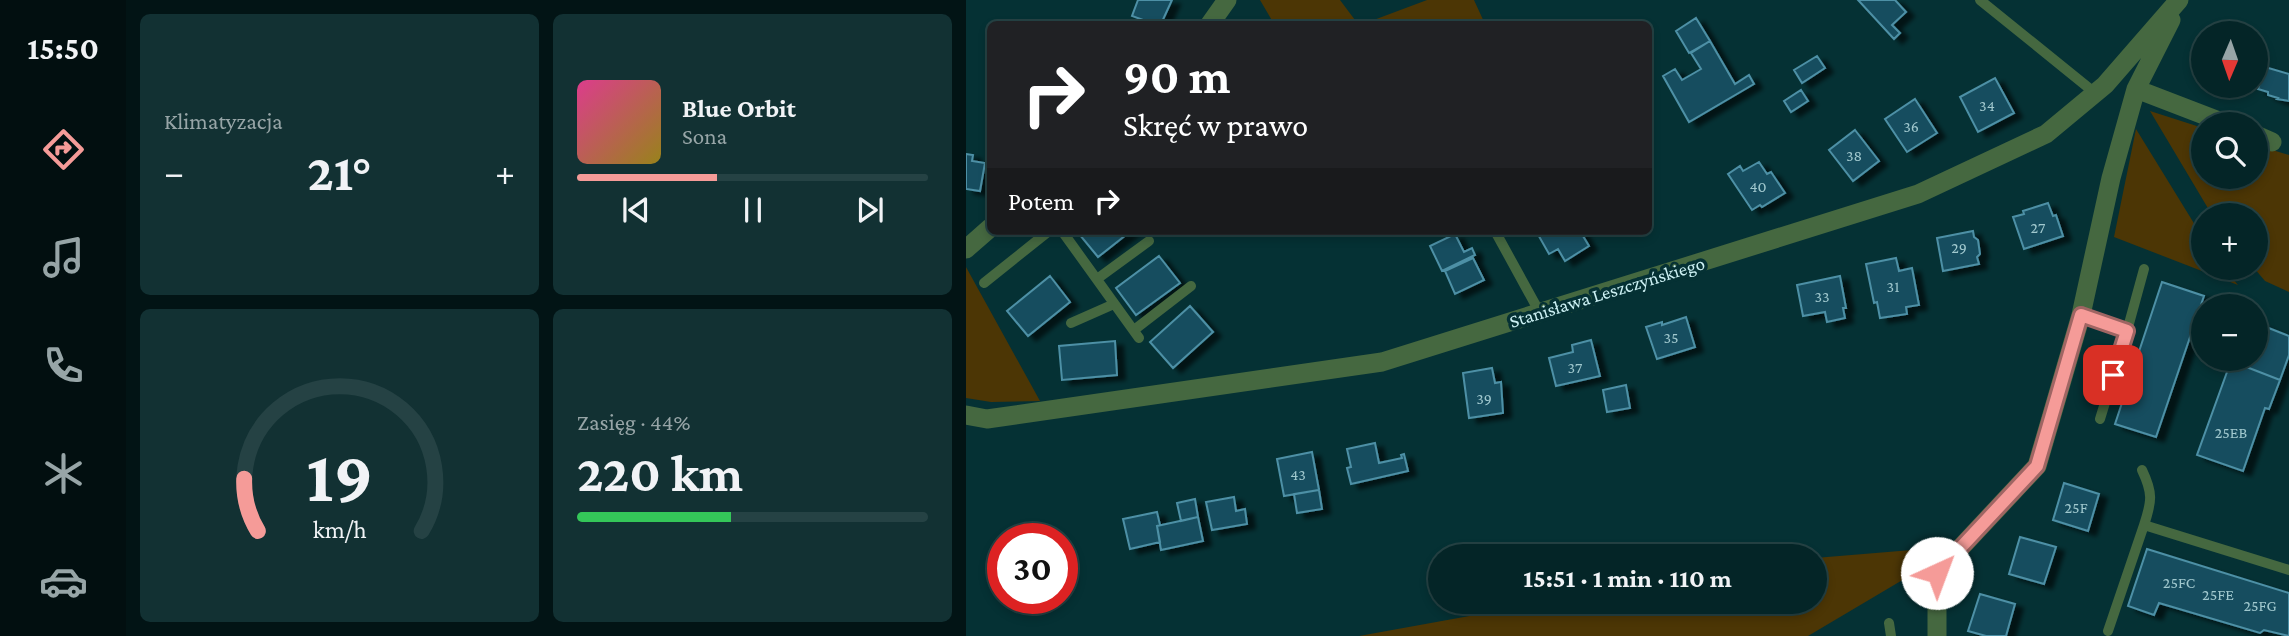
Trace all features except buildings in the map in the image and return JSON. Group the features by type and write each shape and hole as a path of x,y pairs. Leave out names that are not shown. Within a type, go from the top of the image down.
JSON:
{"street":[{"path":"1212,21 1227,0"},
{"path":"1937,636 1937,573 2037,466 2081,315 2111,178 2136,89 2180,0"},
{"name":"Stanisława Leszczyńskiego","path":"966,415 987,419 1382,362 1919,194 2046,134 2105,85 2180,0"},
{"path":"2136,89 2196,112"},
{"path":"966,249 987,231"}],"lane":[{"path":"1980,0 2095,93"},
{"path":"984,283 1044,235"},
{"path":"1065,235 1136,334 1191,286"},
{"path":"1496,235 1540,313"},
{"path":"1097,279 1149,241"},
{"path":"2100,419 2144,269"},
{"path":"1071,323 1114,304"},
{"path":"2081,315 2127,331"},
{"path":"2108,631 2151,503 2149,486 2141,470"},
{"path":"2144,525 2289,570"},
{"path":"1889,623 1891,636"}],"shaded area":[{"path":"1260,0 1340,0 1356,21 1272,21"},
{"path":"1427,0 1474,0 1484,21 1371,21"},
{"path":"2150,111 2191,124 2191,180"},
{"path":"2136,129 2191,218 2191,267 2114,237"},
{"path":"2268,149 2289,155 2289,292 2264,280 2268,280 2268,203 2205,203 2196,189 2268,189"},
{"path":"966,267 1040,401 991,402 966,398"},
{"path":"1936,548 1916,572 1808,636 1359,636 1480,614 1827,614 1827,557"}],"route":[{"path":"1937,573 2037,466 2081,315 2127,331 2113,375"}]}
